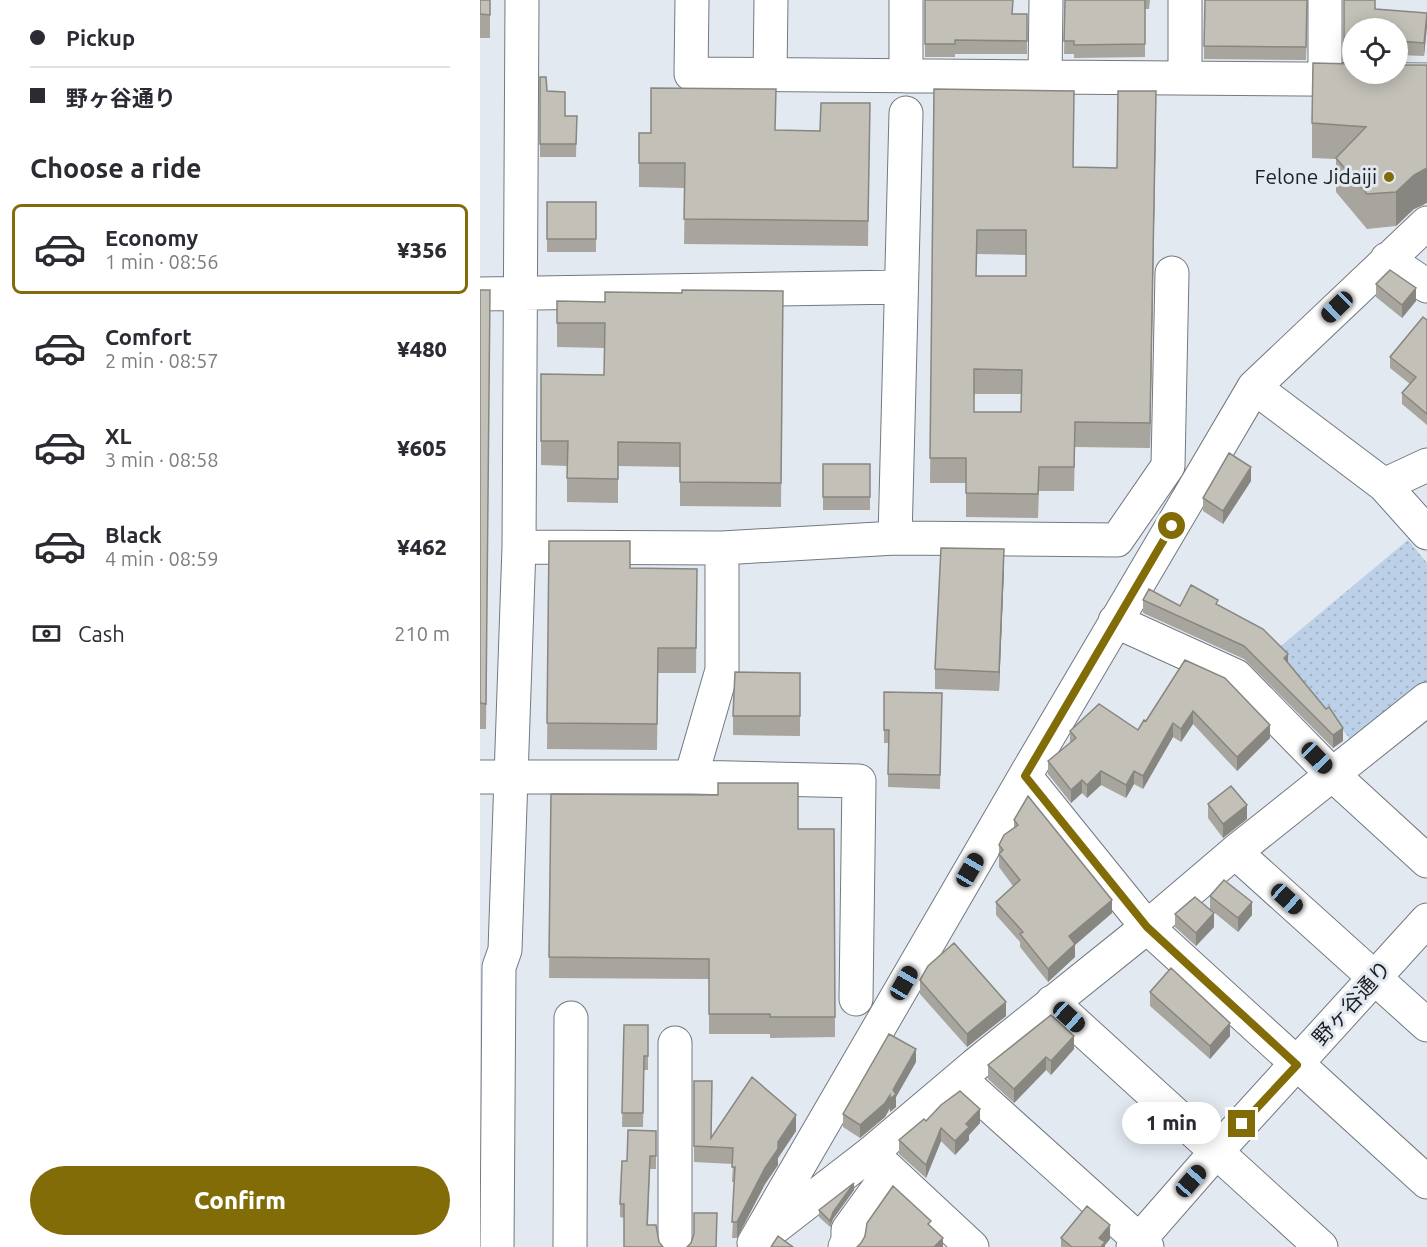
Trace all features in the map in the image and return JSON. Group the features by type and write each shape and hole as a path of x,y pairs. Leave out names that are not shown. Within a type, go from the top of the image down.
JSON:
{"street":[{"path":"497,1247 499,967 506,950 495,776 519,547 522,0"},
{"path":"692,0 691,74 1427,80"},
{"path":"770,75 771,0"},
{"path":"906,0 906,76"},
{"path":"1045,77 1046,0"},
{"path":"1185,0 1185,78"},
{"path":"1325,0 1325,79"},
{"path":"895,538 906,113"},
{"path":"752,1245 1254,387 1427,223"},
{"path":"1387,259 1427,286"},
{"path":"519,547 722,548 895,538 1117,540 1168,466 1172,273"},
{"path":"480,294 901,288"},
{"path":"1254,387 1384,485 1427,533"},
{"path":"1384,485 1427,465"},
{"path":"691,777 722,670 722,548"},
{"path":"1116,621 1236,676 1333,775 1427,861"},
{"path":"752,1245 880,1162 960,1078 1147,927 1235,852 1426,700"},
{"path":"495,776 859,781 856,999"},
{"path":"1025,776 1147,927 1427,1182"},
{"path":"1235,852 1427,1025"},
{"name":"野ヶ谷通り","path":"1140,1245 1216,1152 1427,920"},
{"path":"1052,1002 1321,1247"},
{"path":"570,1247 571,1018"},
{"path":"675,1043 675,1247"},
{"path":"960,1078 1140,1245"},
{"path":"844,1247 848,1241 848,1230 880,1162"},
{"path":"880,1162 972,1247"}],"shaded area":[{"path":"1408,540 1427,563 1427,685 1355,745 1276,650"}],"building":[{"path":"480,0 490,0 490,15 480,14"},
{"path":"925,0 1013,0 1012,14 1027,14 1027,41 955,40 955,44 925,44"},
{"path":"1065,0 1145,0 1145,44 1074,45 1074,41 1064,41"},
{"path":"1205,0 1307,0 1306,47 1204,46"},
{"path":"1344,0 1375,0 1375,9 1427,13 1424,43 1408,42 1408,18 1344,18"},
{"name":"Felone Jidaiji","path":"1313,63 1342,64 1342,84 1408,84 1408,65 1427,65 1427,168 1414,175 1396,192 1367,194 1336,158 1366,127 1312,123"},
{"path":"540,77 546,77 547,91 565,92 565,116 577,116 576,144 540,144"},
{"path":"651,88 776,89 775,130 820,131 821,103 870,103 868,221 684,219 685,163 639,163 639,133 651,133"},
{"path":"934,89 1074,91 1073,167 1117,168 1118,91 1156,91 1150,423 1075,422 1074,467 1039,467 1038,494 966,493 966,458 930,458","holes":["977,230 1026,230 1026,276 976,276","974,369 1022,370 1021,412 974,412"]},
{"path":"547,202 596,202 596,239 547,239"},
{"path":"1390,270 1416,288 1402,305 1376,284"},
{"path":"480,290 490,290 486,704 480,703"},
{"path":"682,290 783,291 781,483 680,482 680,443 618,442 618,479 567,478 568,441 541,441 541,374 604,375 605,323 557,323 557,301 605,302 605,292 682,293"},
{"path":"1423,317 1427,320 1427,414 1402,393 1416,377 1390,357"},
{"path":"1229,453 1251,467 1223,511 1203,498"},
{"path":"823,464 870,464 870,497 823,497"},
{"path":"549,541 630,541 630,568 697,569 696,648 658,648 657,724 547,723"},
{"path":"941,548 1004,549 999,672 935,669"},
{"path":"1191,585 1218,600 1216,604 1263,629 1288,654 1284,658 1326,709 1329,707 1343,728 1333,735 1244,646 1143,600 1149,589 1180,606"},
{"path":"1185,660 1225,678 1270,725 1237,757 1193,711 1181,729 1173,723 1143,776 1134,771 1126,785 1101,771 1087,785 1082,780 1071,790 1048,761 1076,738 1070,731 1099,704 1138,730"},
{"path":"735,672 800,673 800,716 733,716"},
{"path":"884,692 942,693 940,775 888,774 889,730 884,730"},
{"path":"718,783 798,783 798,829 834,829 835,1017 709,1014 709,959 549,957 551,794 718,795"},
{"path":"1231,786 1247,805 1223,824 1208,804"},
{"path":"1028,796 1112,900 1069,936 1075,944 1048,969 1020,934 1023,932 996,902 1020,880 999,854 1003,850 999,845 1004,835 1018,825 1014,820"},
{"path":"1224,880 1252,902 1238,918 1210,896"},
{"path":"1195,897 1214,913 1196,933 1175,914"},
{"path":"954,943 1006,1002 967,1034 920,980 928,966"},
{"path":"1171,968 1230,1023 1210,1046 1150,992"},
{"path":"1051,1015 1074,1036 1051,1061 1046,1057 1014,1089 988,1065"},
{"path":"624,1025 648,1025 648,1056 644,1056 643,1113 622,1113"},
{"path":"889,1034 916,1049 893,1090 896,1094 890,1099 890,1095 885,1103 860,1125 843,1114"},
{"path":"752,1077 796,1115 778,1142 778,1149 765,1168 737,1222 732,1222 735,1167 732,1167 733,1148 694,1146 694,1081 712,1081 711,1138"},
{"path":"960,1091 980,1109 966,1124 969,1127 955,1141 941,1128 926,1165 899,1140 924,1119 926,1121 941,1105"},
{"path":"628,1130 656,1131 656,1156 650,1156 647,1225 656,1225 659,1242 663,1247 624,1247 624,1204 620,1204 622,1161 627,1161"},
{"path":"854,1183 833,1212 830,1221 819,1210"},
{"path":"893,1186 931,1221 928,1224 943,1238 934,1247 857,1247 865,1236 867,1223"},
{"path":"1087,1206 1110,1225 1099,1238 1105,1242 1101,1247 1072,1247 1061,1238"},
{"path":"694,1213 717,1213 716,1247 687,1247 694,1234"},
{"path":"778,1236 793,1247 771,1247"}],"place":[{"name":"Felone Jidaiji","path":"1389,177"}],"route":[{"path":"1172,526 1025,776 1147,927 1297,1065 1242,1124"}]}
